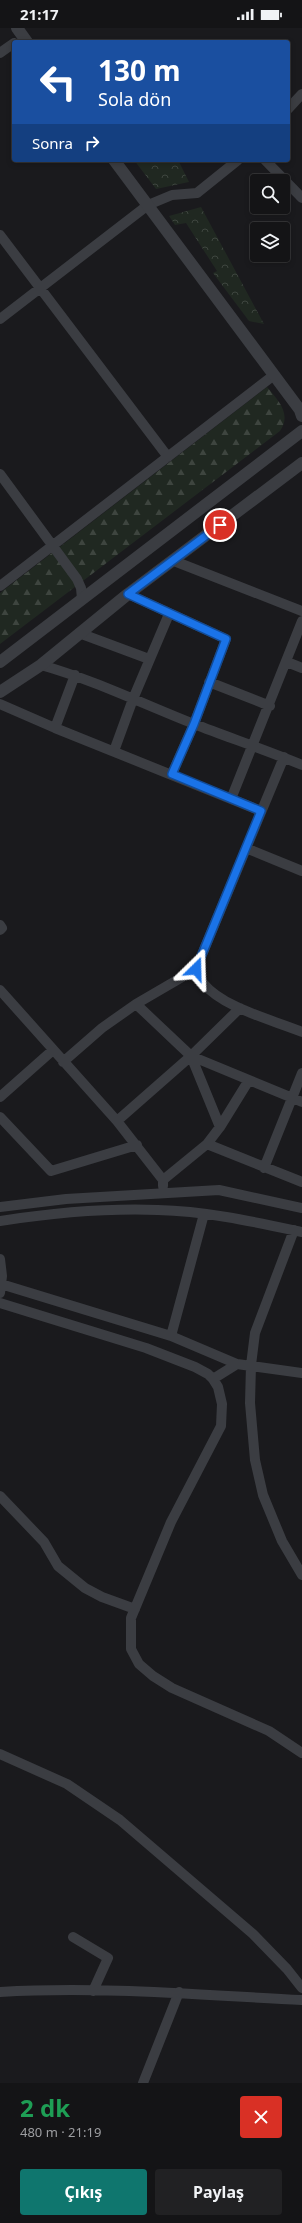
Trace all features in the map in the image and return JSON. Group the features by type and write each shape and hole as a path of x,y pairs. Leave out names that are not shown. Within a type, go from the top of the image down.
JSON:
{"street":[{"path":"0,53 12,44"},
{"path":"290,108 302,94"},
{"path":"116,162 301,412"},
{"path":"0,319 148,205 172,194 197,193 236,162"},
{"path":"267,162 302,198"},
{"path":"0,235 168,457"},
{"path":"0,586 274,375"},
{"path":"0,662 302,432"},
{"path":"0,692 41,665 128,594 174,561 302,463"},
{"path":"0,474 77,579 82,599"},
{"path":"174,561 302,611"},
{"path":"128,594 168,614 226,639 194,724 172,774"},
{"path":"114,751 133,699 168,614"},
{"path":"231,799 270,706 302,620"},
{"path":"79,633 149,659"},
{"path":"287,662 302,668"},
{"path":"41,665 75,675 194,724 253,744 302,765"},
{"path":"55,728 75,675"},
{"path":"209,682 270,706"},
{"path":"0,704 55,728 261,811"},
{"path":"63,1062 102,1028 136,1004 196,969 284,757"},
{"path":"246,848 302,871"},
{"path":"0,926 2,928 0,930"},
{"path":"196,969 203,982 220,997 240,1008 302,1032"},
{"path":"0,990 137,1145 163,1180 162,1194"},
{"path":"136,1004 191,1056 302,1102"},
{"path":"117,1121 191,1056 240,1008"},
{"path":"0,1097 54,1050"},
{"path":"191,1056 220,1127"},
{"path":"264,1168 302,1072"},
{"path":"163,1180 207,1144 220,1127 249,1080"},
{"path":"0,1117 51,1171 137,1145"},
{"path":"207,1144 302,1182"},
{"path":"0,1206 74,1198 219,1190 302,1208"},
{"path":"0,1221 95,1210 159,1210 243,1219 298,1231 255,1333 251,1365 251,1422 258,1478 276,1528 302,1575"},
{"path":"171,1336 204,1214"},
{"path":"0,1259 1,1289 171,1336 237,1364 302,1373"},
{"path":"0,1303 146,1348 195,1367 208,1374 213,1379 218,1387 222,1404 221,1426 171,1522 131,1618 131,1649 139,1664 153,1676 172,1688 269,1731 302,1753"},
{"path":"213,1379 237,1364"},
{"path":"0,1496 44,1542 58,1566 85,1588 102,1597 135,1609"},
{"path":"0,1754 67,1784 120,1820 253,1934 287,1969 302,1988"},
{"path":"73,1937 108,1958 93,1991"},
{"path":"0,1992 46,1989 179,1992 302,2000"},
{"path":"143,2083 179,1992"}],"green space":[{"path":"136,162 179,162 189,182 156,189"},
{"path":"201,207 264,324 249,321 213,273 217,271 186,223 175,225 169,216"},
{"path":"267,387 279,402 284,413 285,419 280,431 0,644 0,593"}],"route":[{"path":"196,969 261,811 172,774 194,724 226,639 168,614 128,594 174,561 220,525"}]}
